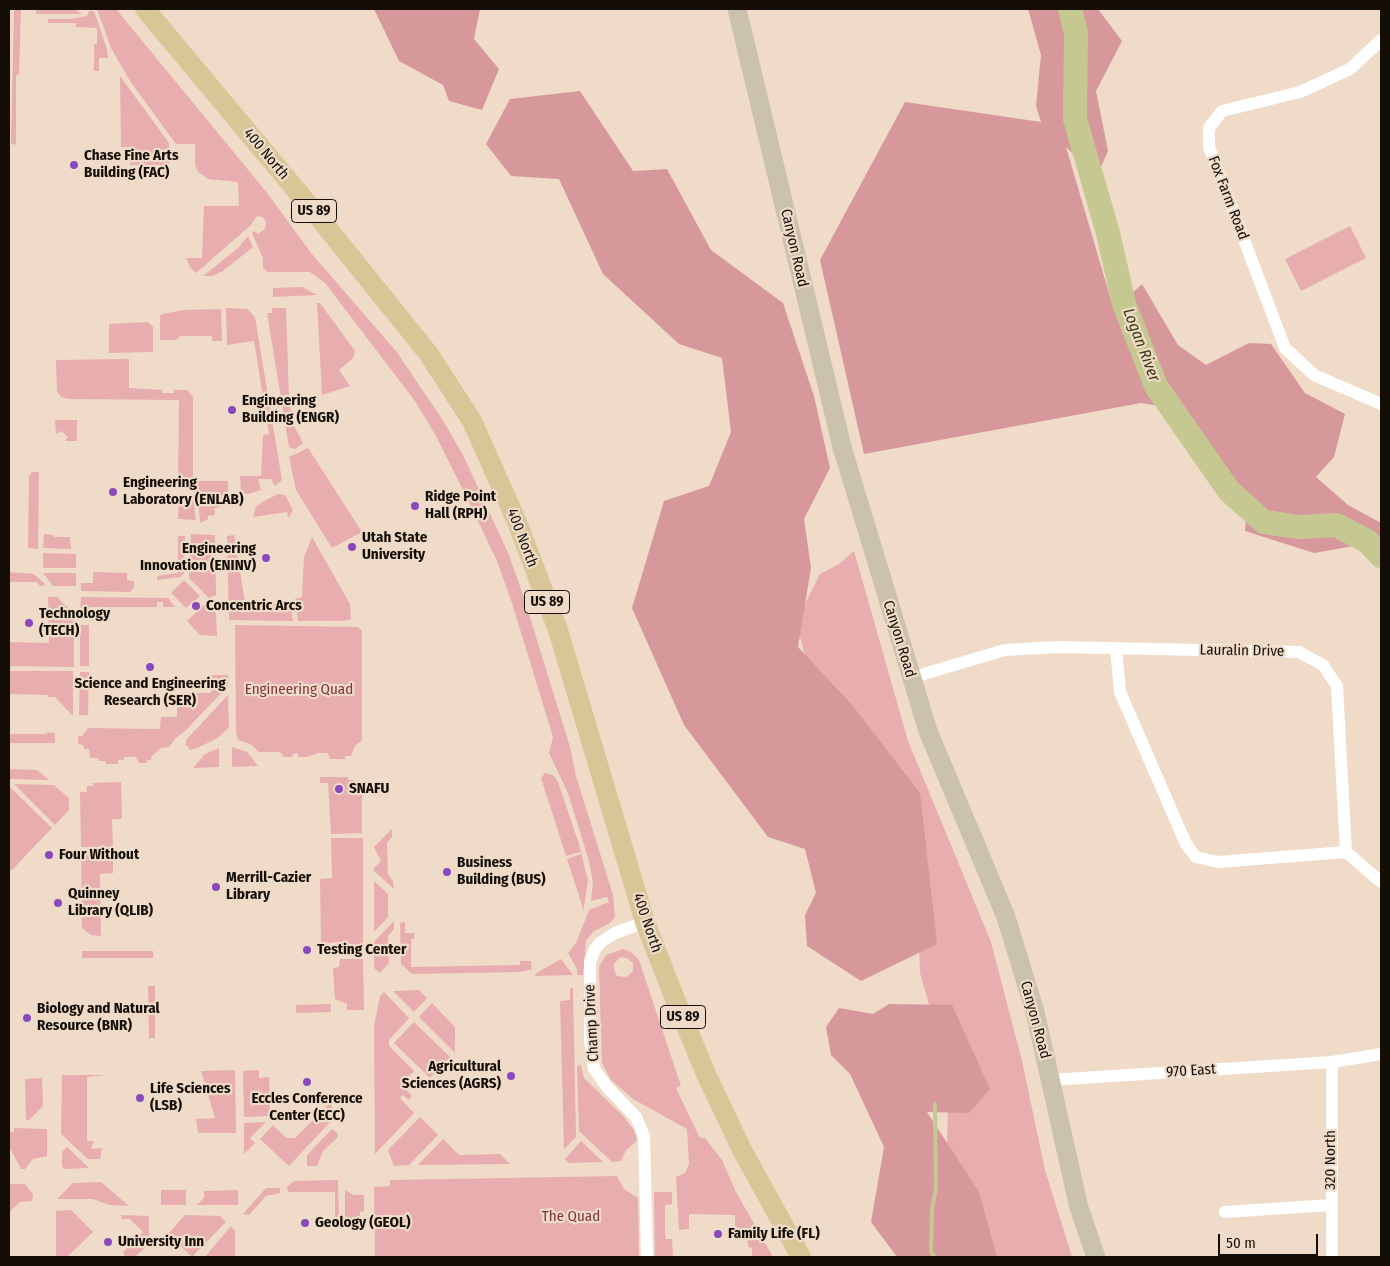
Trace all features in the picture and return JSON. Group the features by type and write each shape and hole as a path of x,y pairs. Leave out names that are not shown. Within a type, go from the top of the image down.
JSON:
{"main road":[{"name":"400 North","path":"145,9 312,208 422,346 472,421 513,514 558,630 645,922 706,1074 742,1150 802,1257"}],"street":[{"name":"Canyon Road","path":"737,9 842,447 910,678 928,731 1006,916 1035,1012 1079,1208 1096,1257"},
{"name":"Fox Farm Road","path":"1381,40 1350,69 1300,92 1222,111 1209,128 1209,147 1285,348 1314,375 1381,404"},
{"name":"Lauralin Drive","path":"910,678 1005,650 1058,647 1298,652 1323,665 1338,686 1346,852"},
{"path":"1116,648 1120,692 1186,844 1196,857 1218,862 1346,852 1381,882"},
{"name":"Champ Drive","path":"645,922 615,933 602,942 595,950 590,962 590,1041 594,1069 608,1088 636,1117 644,1136 646,1257"},
{"path":"1332,1062 1381,1054"},
{"name":"970 East","path":"1050,1080 1332,1062"},
{"name":"320 North","path":"1332,1062 1332,1257"},
{"path":"1225,1212 1331,1205"}],"green space":[{"path":"14,9 21,9 19,74 16,75 16,145 11,143"},
{"path":"35,9 74,9 82,14 37,14"},
{"path":"97,9 116,9 268,194 311,253 396,351 444,422 464,457 509,555 524,598 613,895 615,917 610,923 594,931 586,941 583,975 577,975 577,969 568,953 576,943 589,910 609,902 607,897 591,901 593,882 589,861 568,793 549,753 553,737 512,603 497,561 436,436 415,401 325,283 310,272 267,272 263,267 263,258 252,233 255,231 258,234 265,229 266,222 263,217 257,216 251,225 196,273 190,267 186,258 202,258 204,206 239,206 238,182 208,179 198,172 195,164 195,144 176,144 130,81 111,48"},
{"path":"89,11 93,11 95,14 107,49 108,58 99,58 99,71 94,71 94,44 97,44 97,28 76,27 76,23 48,23 48,19 71,19 87,16"},
{"path":"120,76 169,143 169,165 130,165 131,147 121,147"},
{"path":"139,169 168,170 168,179 147,179 147,175 139,175"},
{"path":"1350,226 1366,258 1301,291 1285,259"},
{"path":"248,236 253,247 223,271 212,276 203,276 238,248"},
{"path":"302,287 317,295 273,297 273,288"},
{"path":"317,303 320,303 355,351 353,358 339,370 350,386 322,395"},
{"path":"226,308 247,309 255,317 282,480 275,486 271,479 258,479 261,490 248,494 241,493 240,476 261,476 263,435 269,434 254,341 227,345"},
{"path":"272,308 286,308 289,398 281,398 267,313 272,313"},
{"path":"221,309 222,341 212,341 212,336 180,336 176,340 160,340 160,316 162,314 184,310"},
{"path":"148,322 153,327 153,352 109,353 109,324"},
{"path":"129,359 129,388 162,390 162,393 174,393 174,390 187,390 193,397 193,486 178,486 179,400 68,399 61,397 57,392 56,360"},
{"path":"290,402 292,422 303,443 295,449 289,447 282,403"},
{"path":"55,420 77,420 77,441 65,441 68,437 61,431 56,434"},
{"path":"308,448 362,532 332,548 296,490 289,457"},
{"path":"32,472 39,472 38,549 28,548 29,476"},
{"path":"197,481 228,481 228,492 223,501 220,501 221,506 214,509 215,513 213,516 208,515 208,519 200,523"},
{"path":"278,494 285,495 293,510 290,516 288,517 287,512 253,517 256,507"},
{"path":"179,498 193,498 196,520 178,519"},
{"path":"44,534 53,535 54,537 70,537 71,549 43,548"},
{"path":"191,534 215,535 216,595 209,598 189,578"},
{"path":"234,535 245,602 263,600 263,604 290,600 293,621 229,620 227,536"},
{"path":"178,536 185,536 184,573 180,577 157,580 157,576 178,573"},
{"path":"312,537 350,604 351,619 343,621 298,621 295,599 302,597 304,557"},
{"path":"854,551 908,741 991,942 1022,1061 1045,1170 1072,1257 987,1257 947,1155 948,1099 943,1053 920,973 916,855 812,682 796,622 820,574 839,564"},
{"path":"43,553 76,554 76,568 43,568"},
{"path":"9,572 34,574 46,585 40,586 37,582 9,582"},
{"path":"93,572 127,573 127,580 134,581 134,588 130,592 81,591 81,583 93,583"},
{"path":"43,573 76,573 76,586 53,586"},
{"path":"184,580 200,596 186,608 171,593"},
{"path":"48,597 57,597 74,614 74,667 9,666 9,642 49,643"},
{"path":"81,597 168,598 175,607 163,607 163,602 157,602 157,607 90,607 90,621 80,612"},
{"path":"206,603 216,613 217,636 200,635 187,621"},
{"path":"80,625 89,625 89,666 80,666"},
{"name":"Engineering Quad","path":"235,625 358,627 362,631 362,740 355,746 351,756 345,756 345,759 330,759 328,753 298,757 298,753 293,754 292,757 284,757 280,752 259,752 250,744 238,740 236,733"},
{"path":"9,671 73,671 73,716 55,697 48,697 48,695 9,694"},
{"path":"80,672 89,672 88,715 79,715"},
{"path":"212,675 228,675 228,686 169,747 161,748 151,757 151,760 147,760 147,763 139,763 136,757 124,757 124,760 118,760 118,764 106,764 105,761 99,761 98,758 90,758 89,749 84,749 84,746 78,743 78,736 82,736 88,728 160,729 161,717 177,717 177,705 195,705 195,693 211,693"},
{"path":"228,695 229,727 218,738 189,750 189,747 186,746 186,740"},
{"path":"47,732 55,733 55,743 9,743 9,734 47,734"},
{"path":"232,747 247,752 258,766 232,767"},
{"path":"219,748 219,767 193,768 205,754"},
{"path":"9,769 37,770 49,780 9,779"},
{"path":"545,773 553,775 558,782 579,844 588,881 582,918 583,908 567,859 581,854 580,852 566,856 541,778"},
{"path":"320,777 348,777 348,780 354,780 354,783 362,789 362,833 331,834 328,783 320,783"},
{"path":"121,782 122,819 112,819 113,847 81,847 80,792 87,792 87,786 93,786 93,783"},
{"path":"14,784 54,785 69,798 69,810 55,825"},
{"path":"9,786 52,828 11,871 9,868"},
{"path":"392,829 392,837 387,843 388,874 393,881 394,889 374,871 374,868 381,861 374,847"},
{"path":"331,838 363,838 363,953 350,953 350,948 339,948 339,942 321,944 320,879 332,878"},
{"path":"113,851 113,873 100,874 101,936 91,935 82,928 81,852"},
{"path":"374,881 388,894 388,917 374,932"},
{"path":"394,921 394,929 388,936 389,963 380,973 374,968 374,942"},
{"path":"405,922 405,933 414,933 414,939 411,939 411,967 520,965 520,961 531,961 532,969 521,972 412,974 401,964 400,923"},
{"path":"623,949 631,952 639,960 681,1086 676,1088 699,1136 703,1139 704,1137 722,1160 736,1192 773,1257 752,1257 752,1248 748,1247 747,1230 735,1230 735,1215 689,1214 689,1229 679,1230 676,1177 685,1173 689,1164 687,1129 633,1099 611,1080 602,1063 599,967 606,955","holes":["620,957 627,958 633,963 633,971 626,977 617,976 614,964"]},
{"path":"82,951 153,951 153,958 82,958"},
{"path":"340,959 363,959 364,1010 347,1010 347,1004 335,999 333,968 339,967"},
{"path":"561,959 573,975 535,976 535,974"},
{"path":"148,986 155,986 155,1038 149,1038"},
{"path":"570,988 573,988 576,1137 564,1149 560,1001 570,1000"},
{"path":"419,990 427,998 414,1012 393,991"},
{"path":"384,992 409,1018 389,1040 389,1046 414,1071 401,1084 412,1096 409,1100 403,1095 400,1098 414,1113 375,1154 374,1026 380,996"},
{"path":"432,1003 455,1027 455,1053 419,1017"},
{"path":"331,1004 331,1012 296,1013 296,1005"},
{"path":"414,1022 450,1057 430,1078 394,1043"},
{"path":"581,1065 584,1078 623,1116 634,1130 637,1141 626,1150 621,1161 612,1162 579,1131 577,1066"},
{"path":"235,1070 236,1133 198,1133 196,1119 215,1118 201,1071"},
{"path":"259,1070 259,1078 269,1077 270,1116 244,1117 243,1071"},
{"path":"62,1075 106,1075 87,1077 87,1141 94,1141 91,1149 102,1148 100,1159 88,1159 61,1134"},
{"path":"42,1078 43,1106 29,1120 26,1120 25,1079"},
{"path":"332,1101 332,1120 289,1166 260,1139 273,1125 286,1138 295,1138"},
{"path":"420,1117 438,1135 409,1165 394,1166 388,1150"},
{"path":"266,1122 250,1138 255,1143 244,1154 244,1123"},
{"path":"14,1128 47,1129 47,1156 33,1159 25,1169 21,1169 10,1148 10,1132 14,1132"},
{"path":"332,1129 338,1134 337,1138 323,1151 317,1166 307,1166 307,1155"},
{"path":"443,1139 459,1155 500,1154 510,1164 418,1165"},
{"path":"581,1141 603,1162 569,1163 565,1159"},
{"path":"67,1147 89,1168 64,1169 62,1166 62,1152"},
{"name":"The Quad","path":"617,1176 624,1189 638,1198 639,1257 375,1257 374,1187 390,1186 390,1180"},
{"path":"338,1180 339,1226 335,1227 335,1192 288,1192 287,1187 294,1181"},
{"path":"101,1182 129,1206 109,1205 93,1199 57,1199 73,1183"},
{"path":"9,1184 25,1184 33,1194 32,1201 20,1202 9,1212"},
{"path":"266,1188 280,1188 280,1193 266,1196 249,1215 243,1214"},
{"path":"161,1190 186,1190 186,1205 161,1205"},
{"path":"238,1190 238,1205 196,1205 204,1198 204,1191"},
{"path":"345,1190 354,1195 364,1195 364,1211 360,1212 360,1226 345,1226"},
{"path":"654,1192 672,1192 672,1204 665,1205 665,1233 666,1239 672,1239 673,1257 655,1257"},
{"path":"71,1210 93,1232 67,1257 56,1257 56,1211"},
{"path":"121,1215 149,1216 149,1244 135,1257 125,1257 123,1252 143,1232 130,1219 122,1219"},
{"path":"185,1215 220,1216 226,1222 192,1257 168,1234"},
{"path":"231,1226 235,1231 235,1257 205,1257"}],"shaded area":[{"path":"374,9 480,9 474,39 499,69 482,110 449,101 443,85 399,61"},
{"path":"1028,9 1098,9 1122,41 1096,91 1108,151 1097,176 1066,147 1114,310 1142,284 1178,345 1206,365 1249,343 1271,344 1305,393 1345,414 1334,457 1316,477 1348,505 1381,523 1381,556 1359,545 1314,553 1245,531 1248,501 1178,409 1141,403 864,454 820,260 905,102 1041,122 1036,106 1041,55"},
{"path":"580,91 633,171 667,169 711,250 783,303 814,396 830,468 804,519 811,568 798,647 853,706 920,793 937,944 861,981 807,946 805,915 816,893 805,849 768,837 684,725 632,608 664,501 709,486 731,432 722,358 679,344 603,274 559,179 511,176 486,144 510,99"},
{"path":"889,1004 952,1005 990,1089 969,1113 927,1112 979,1192 997,1257 897,1257 871,1222 884,1147 850,1074 831,1055 826,1027 839,1008 873,1014"}],"waterway":[{"name":"Logan River","path":"1070,9 1076,33 1075,119 1108,233 1124,304 1156,386 1229,491 1264,522 1299,527 1336,525 1367,541 1381,556"},
{"path":"935,1104 936,1188 932,1209 931,1252 935,1257"}],"place":[{"name":"Chase Fine Arts Building (FAC)","path":"74,165"},
{"name":"Engineering Building (ENGR)","path":"232,410"},
{"name":"Engineering Laboratory (ENLAB)","path":"113,492"},
{"name":"Ridge Point Hall (RPH)","path":"415,506"},
{"name":"Utah State University","path":"352,547"},
{"name":"Engineering Innovation (ENINV)","path":"266,558"},
{"name":"Concentric Arcs","path":"196,606"},
{"name":"Technology (TECH)","path":"29,623"},
{"name":"Science and Engineering Research (SER)","path":"150,667"},
{"name":"SNAFU","path":"339,789"},
{"name":"Four Without","path":"49,855"},
{"name":"Business Building (BUS)","path":"447,872"},
{"name":"Merrill-Cazier Library","path":"216,887"},
{"name":"Quinney Library (QLIB)","path":"58,903"},
{"name":"Testing Center","path":"307,950"},
{"name":"Biology and Natural Resource (BNR)","path":"27,1018"},
{"name":"Agricultural Sciences (AGRS)","path":"511,1076"},
{"name":"Eccles Conference Center (ECC)","path":"307,1082"},
{"name":"Life Sciences (LSB)","path":"140,1098"},
{"name":"Geology (GEOL)","path":"305,1223"},
{"name":"Family Life (FL)","path":"718,1234"},
{"name":"University Inn","path":"108,1242"}]}
